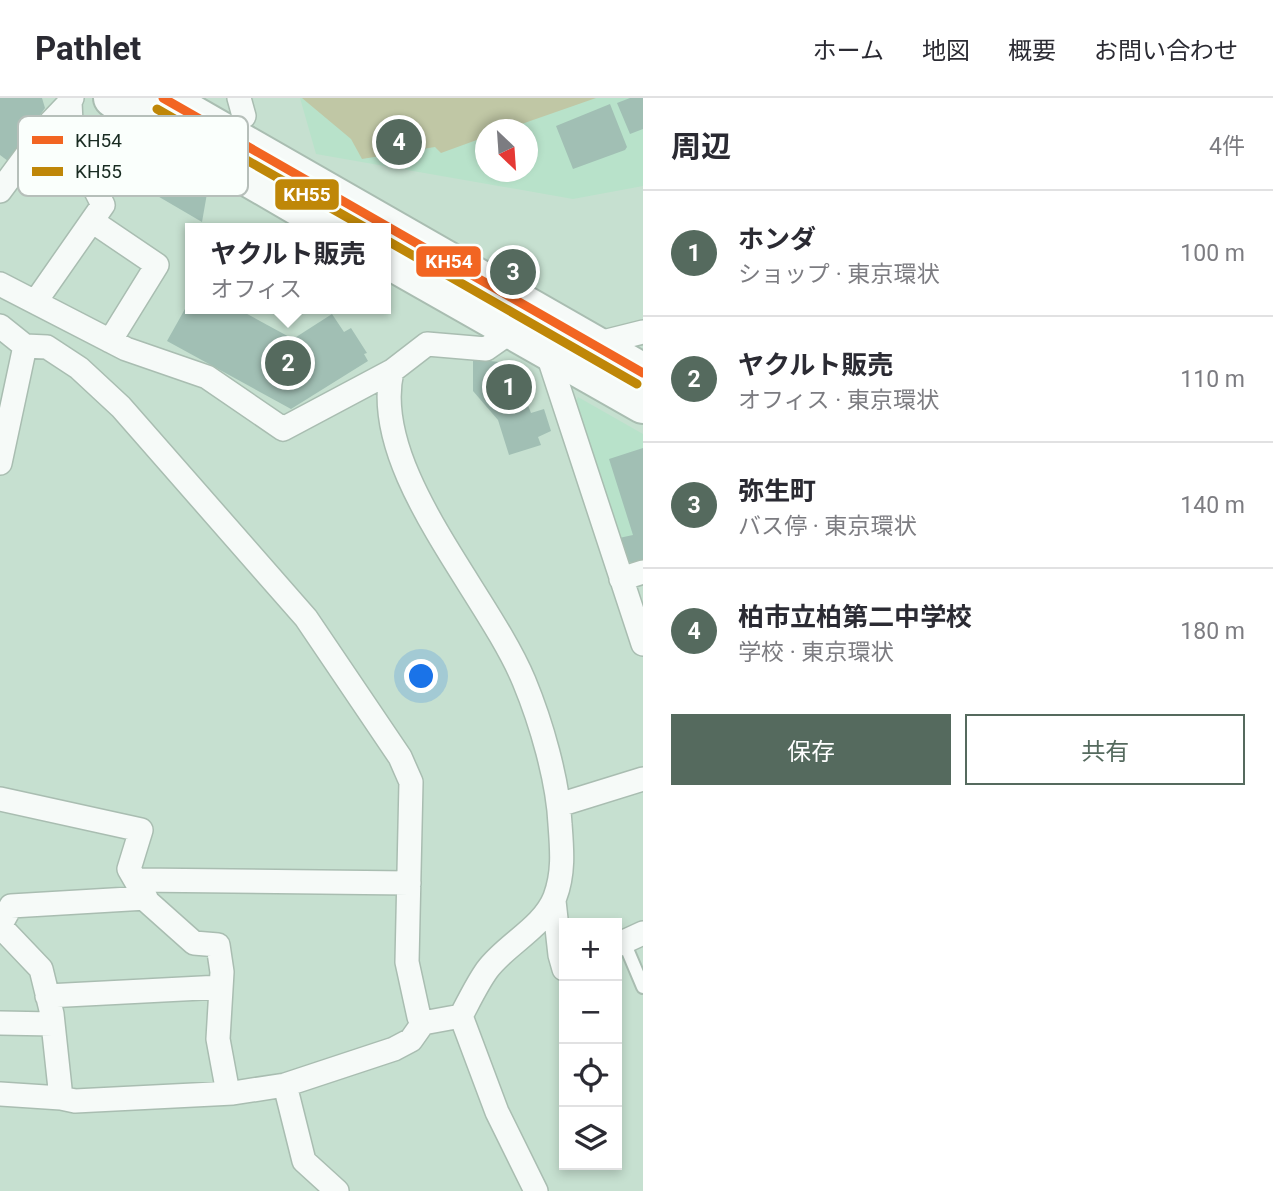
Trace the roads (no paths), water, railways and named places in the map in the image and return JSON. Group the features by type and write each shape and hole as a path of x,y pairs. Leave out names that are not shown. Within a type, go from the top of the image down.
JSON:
{"highway":[{"path":"113,98 144,116"},
{"path":"163,98 195,116"},
{"path":"248,146 383,223"},
{"path":"248,177 327,223"},
{"path":"391,228 643,373"},
{"path":"391,261 643,404"}],"street":[{"path":"56,116 71,100"},
{"path":"0,191 18,167"},
{"path":"36,301 103,205 98,196"},
{"path":"92,221 157,265 110,341"},
{"path":"0,284 126,349 207,377 283,429 392,371 427,344 486,349 512,331"},
{"path":"0,326 25,346 47,347 79,368 121,407 306,618 400,757 411,782 407,962 412,990 424,1023"},
{"path":"595,344 643,332"},
{"path":"0,463 25,346"},
{"path":"546,349 632,576 643,643"},
{"path":"0,1094 75,1101 228,1093 285,1085 394,1049 411,1040 424,1023 461,1016 488,969 531,929 554,901 563,873 559,805 524,680 424,504 395,446 388,389 392,371"},
{"path":"559,805 643,779"},
{"path":"0,799 141,830 129,869 141,889 194,943 218,945 221,987 218,1039 228,1093"},
{"path":"61,1098 53,1024 41,970 0,926 11,906 141,889 409,883"},
{"path":"554,901 559,935"},
{"path":"47,996 221,987"},
{"path":"461,1016 497,1112 536,1191"},
{"path":"0,1023 53,1024"},
{"path":"285,1085 304,1161 337,1191"}],"lane":[{"path":"628,940 643,987"}],"place":[{"name":"柏市立柏第二中学校","path":"399,142"},
{"name":"弥生町","path":"513,272"},
{"name":"ヤクルト販売","path":"288,363"},
{"name":"ホンダ","path":"509,387"}]}
